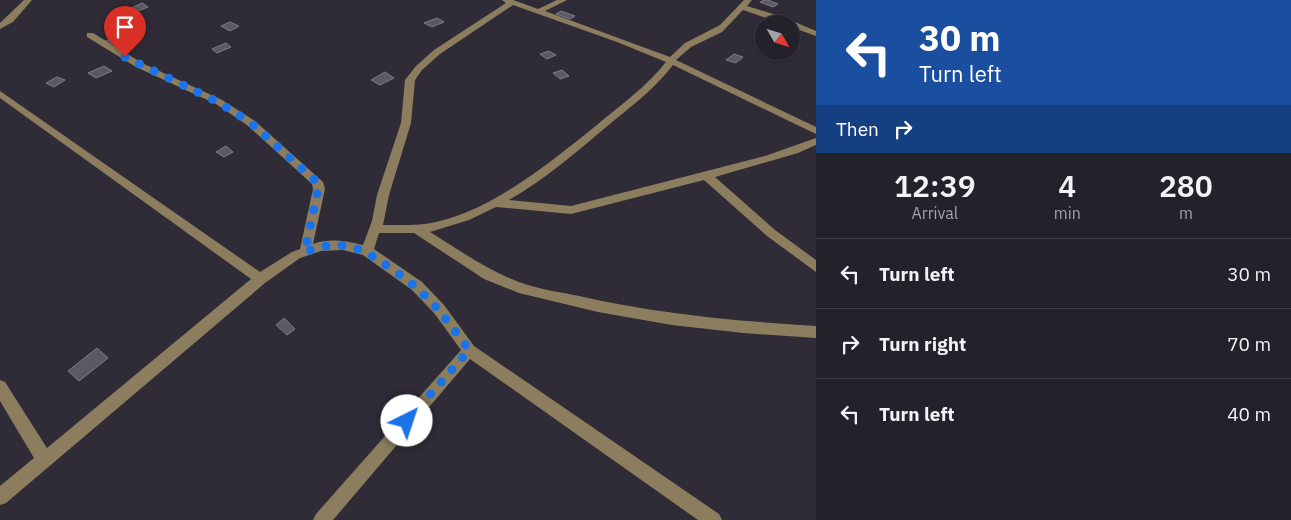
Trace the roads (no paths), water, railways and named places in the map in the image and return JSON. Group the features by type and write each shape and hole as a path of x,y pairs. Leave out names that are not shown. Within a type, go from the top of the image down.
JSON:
{"street":[{"path":"0,28 28,0"},
{"path":"538,12 563,0"},
{"path":"375,229 416,229 442,225 493,203 520,188 578,147 658,78 678,53 690,43 728,23 748,0"},
{"path":"367,251 406,123 410,80 419,68 437,52 509,1 620,40 672,61 816,133"},
{"path":"741,7 816,34"},
{"path":"90,35 139,65 218,102 251,123 317,182 318,189 305,252"},
{"path":"2,97 260,279"},
{"path":"493,203 571,210 595,205 777,157 816,133"},
{"path":"707,176 771,232 816,267"},
{"path":"416,229 489,274 519,288 598,306 672,318 743,327 816,332"},
{"path":"0,497 260,279 296,255 320,246 343,245 367,251 417,286 439,309 469,350 714,520"},
{"path":"322,520 469,350"},
{"path":"0,387 44,460"}]}
